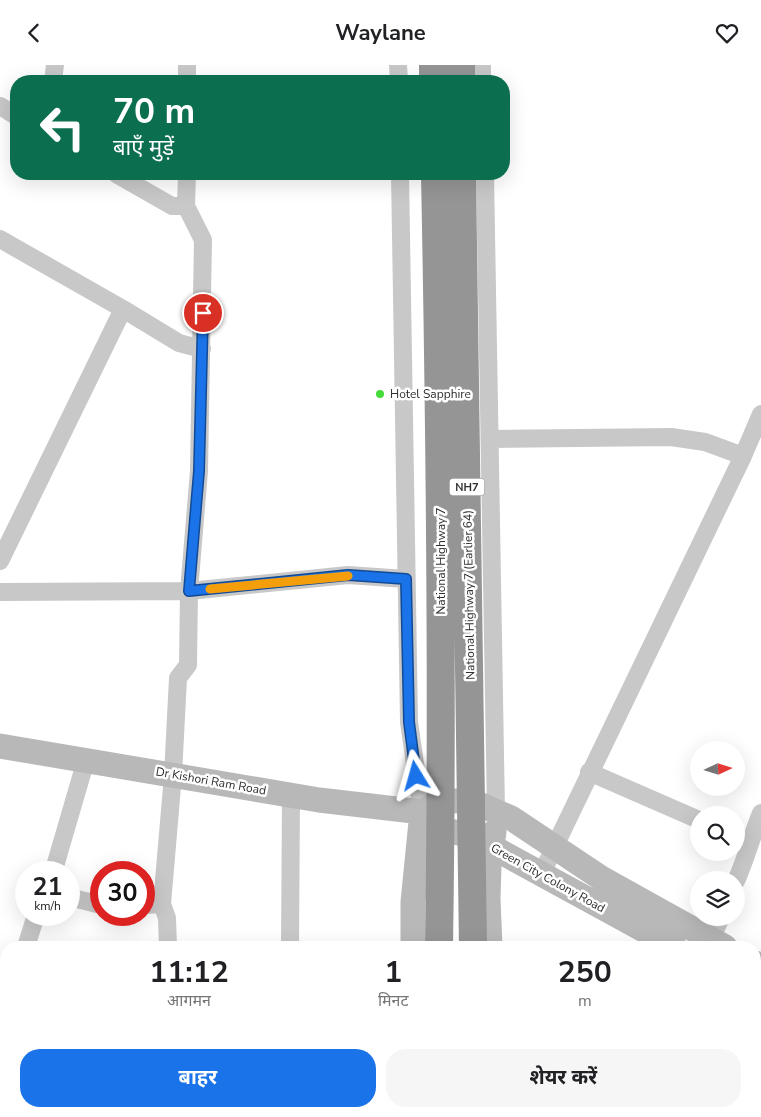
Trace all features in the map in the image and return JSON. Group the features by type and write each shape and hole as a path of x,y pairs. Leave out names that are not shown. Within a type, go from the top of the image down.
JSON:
{"highway":[{"name":"National Highway 7","path":"435,180 441,468 435,814 439,941"},
{"name":"National Highway 7 (Earlier 64)","path":"462,180 484,807 482,841"},
{"name":"NH7","path":"474,941 482,841"}],"street":[{"path":"126,180 172,206 186,206"},
{"path":"168,941 167,919 162,904 173,775 178,678 188,665 189,591 199,471 204,240 186,206 187,180"},
{"path":"400,180 409,722 435,814 413,902 413,941"},
{"path":"484,807 490,439 485,180"},
{"path":"1,242 123,309 179,343 202,349"},
{"path":"0,561 123,309"},
{"path":"541,875 589,772 744,456 761,414"},
{"path":"490,439 671,437 705,442 744,456"},
{"path":"0,592 189,591 348,575 406,579"},
{"name":"Dr Kishori Ram Road","path":"0,746 291,795 435,814"},
{"path":"57,861 86,760"},
{"path":"589,772 690,817"},
{"path":"290,941 291,795"},
{"path":"435,814 484,807 511,818 601,878 707,941"},
{"path":"745,837 761,813"},
{"name":"Green City Colony Road","path":"435,814 541,875 664,941"},
{"path":"482,841 489,865 490,941"},
{"path":"741,871 746,859 745,853"},
{"path":"155,904 162,904"},
{"path":"28,941 33,926"},
{"path":"715,941 719,926"}],"slow traffic":[{"path":"210,589 348,576"}],"place":[{"name":"Hotel Sapphire","path":"380,394"}],"route":[{"path":"203,313 199,471 189,591 348,575 406,579 409,722 416,776"}]}
